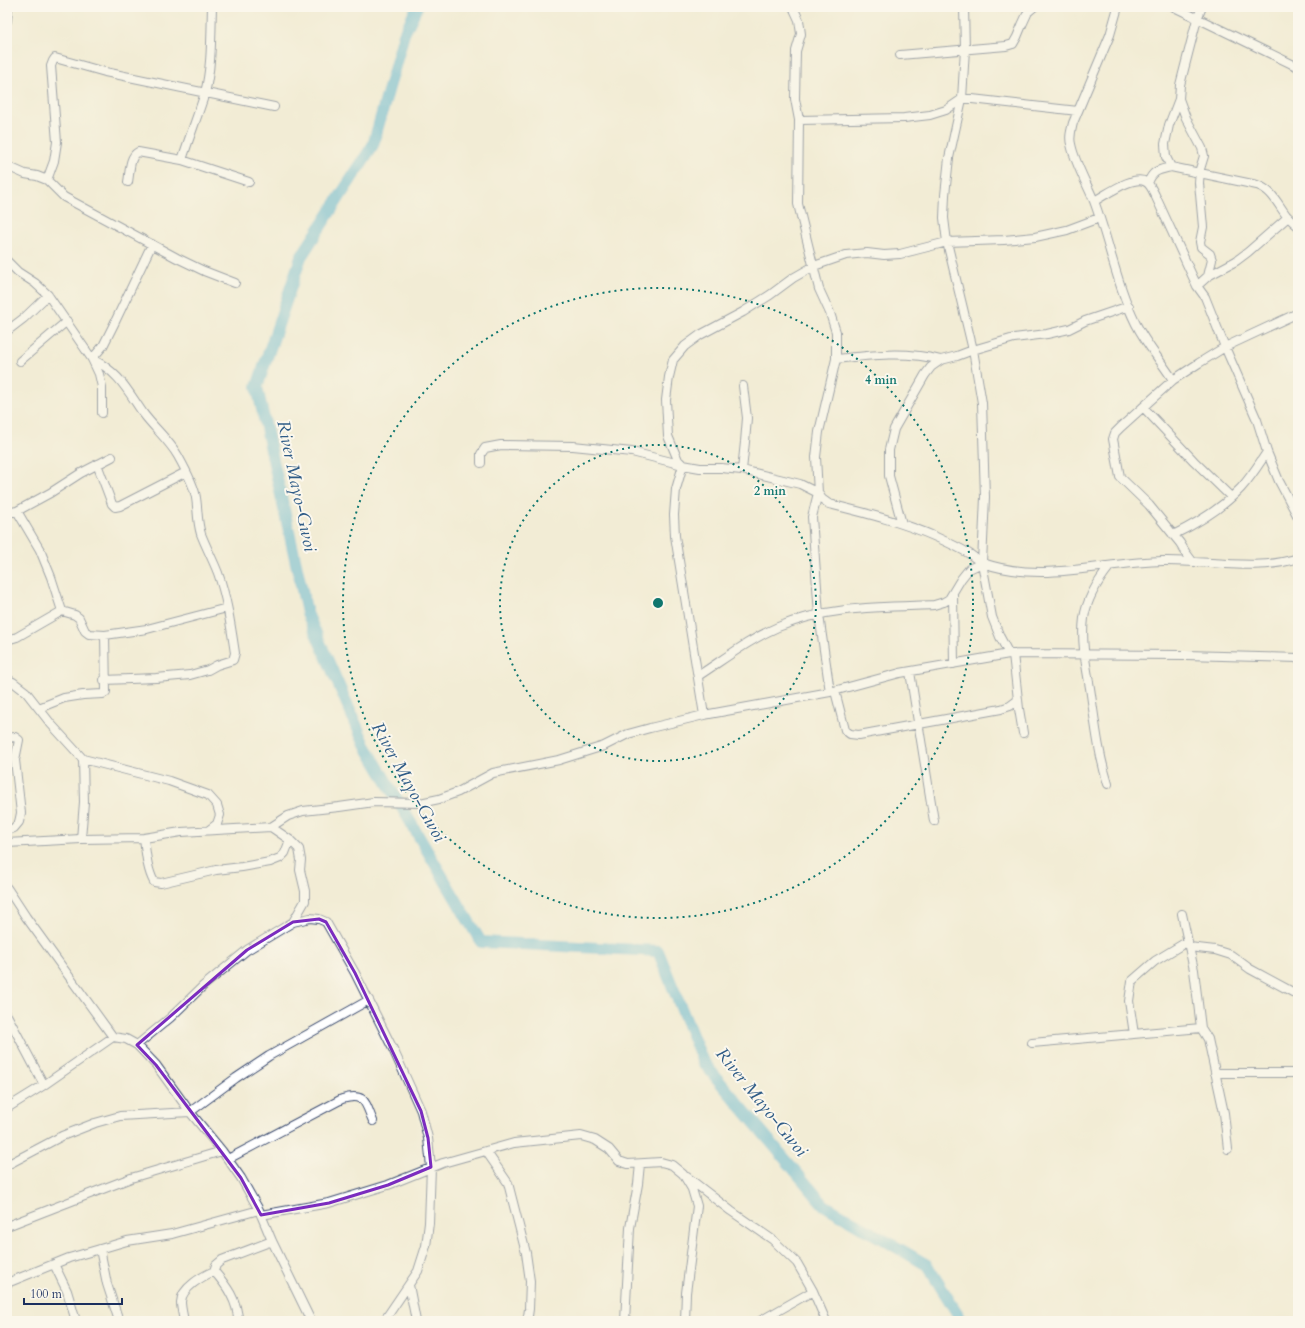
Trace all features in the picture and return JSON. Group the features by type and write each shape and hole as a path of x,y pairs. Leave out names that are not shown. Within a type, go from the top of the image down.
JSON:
{"street":[{"path":"7,21 8,7"},
{"path":"182,160 205,92 209,72 212,7"},
{"path":"793,7 799,20 801,34 796,51 795,98 799,120 798,204 819,289 830,313 836,332 836,359 819,432 816,457 818,493 812,517 819,615 832,691 842,723 845,730 850,734 859,735 1001,709 1010,706 1018,700"},
{"path":"964,7 965,49 962,99 949,158 944,218 947,242 973,350 982,403 985,497 982,563 992,617 1000,637 1011,654 1023,733"},
{"path":"900,55 1006,46 1013,44 1028,12 1034,7"},
{"path":"1118,7 1110,35 1073,123 1070,135 1071,145 1094,201 1119,279 1135,322 1144,340 1158,356 1174,380"},
{"path":"1174,7 1298,67"},
{"path":"1171,167 1166,157 1165,144 1169,125 1179,99 1180,85 1197,19 1202,7"},
{"path":"47,180 54,161 57,142 51,66 55,58 105,72 274,106"},
{"path":"799,120 904,118 930,115 946,110 962,99 1078,111"},
{"path":"1179,99 1186,118 1204,156 1200,174 1200,199 1203,228 1200,242 1201,247 1210,254 1212,260 1208,276"},
{"path":"128,182 132,158 138,152 182,160 250,182"},
{"path":"7,166 25,174 37,176 47,180 64,197 204,271 235,283"},
{"path":"1148,183 1152,174 1159,170 1171,167 1265,188 1288,217 1298,226"},
{"path":"1094,201 1132,180 1141,180 1148,183 1155,195 1196,286 1206,297 1225,347 1257,420 1267,452 1279,481 1298,517"},
{"path":"1196,286 1208,276 1236,261 1248,252 1288,217"},
{"path":"683,465 678,460 668,436 666,400 673,360 684,346 700,335 743,312 793,278 814,266 846,255 867,253 884,255 900,254 947,242 1035,238 1067,230 1099,218"},
{"path":"92,360 103,346 112,329 152,244"},
{"path":"7,261 18,272 35,283 48,295 92,360 99,374 102,387 102,413"},
{"path":"7,331 24,318 48,295"},
{"path":"902,524 889,476 889,450 894,429 931,367 941,360 1014,338 1047,334 1069,329 1129,306"},
{"path":"1192,561 1180,543 1148,505 1123,481 1118,472 1113,439 1121,427 1174,380 1225,347 1298,314"},
{"path":"20,361 67,321"},
{"path":"836,359 876,355 917,355 941,360"},
{"path":"92,360 102,364 117,375 145,416 178,455 196,494 200,526 218,573 235,654 233,660 217,665 208,670 190,675 130,680 104,680"},
{"path":"742,470 747,418 743,386"},
{"path":"1143,406 1194,461 1232,497"},
{"path":"481,463 481,454 485,448 501,445 573,446 632,452 700,468 742,470 800,484 818,493 829,504 887,518 934,536 956,546 982,563 1029,572 1054,572 1149,562 1192,561 1244,565 1267,564 1291,561 1298,558"},
{"path":"1173,535 1193,525 1232,497 1241,488 1267,452"},
{"path":"7,512 17,511 50,493 81,473 112,457"},
{"path":"97,464 112,504 115,507 120,506 186,472"},
{"path":"683,465 676,489 674,515 675,536 704,715"},
{"path":"17,511 43,557 62,611"},
{"path":"698,676 762,635 802,618 844,610 934,605 944,602 949,599 961,579 970,569 982,563"},
{"path":"1108,784 1100,759 1083,635 1084,617 1090,599 1098,581 1110,566"},
{"path":"953,593 954,664"},
{"path":"7,640 17,637 62,611 76,615 79,618 84,631 89,634 105,636 147,629 226,608"},
{"path":"39,708 64,698 103,694 106,692 104,680 105,636"},
{"path":"7,843 81,839 144,838 181,832 271,827 288,816 303,811 374,802 420,803 439,799 458,792 493,773 559,760 604,746 628,734 704,715 832,691 910,672 1011,654 1298,658"},
{"path":"910,672 934,821"},
{"path":"7,679 26,692 83,759 169,781 208,795 217,805 220,815 217,824 209,830"},
{"path":"7,738 15,737 19,740 15,760 21,813 19,822 14,828 7,831"},
{"path":"81,839 84,802 83,759"},
{"path":"271,827 290,840 299,849 301,860 300,870 306,891 305,901 293,922"},
{"path":"144,838 146,856 152,877 154,882 161,883 216,870 270,862 280,858 285,853 290,840"},
{"path":"7,888 26,918 113,1037"},
{"path":"1182,914 1194,970 1201,1028 1208,1039 1216,1073 1224,1113 1228,1149"},
{"path":"137,1045 170,1018 202,986 247,950 293,922 310,918 319,919 326,922 369,1000 421,1111 428,1138 431,1167 429,1223 426,1246 418,1271 384,1321"},
{"path":"1134,1034 1129,1001 1132,981 1155,961 1188,944 1231,955 1250,969 1298,995"},
{"path":"7,1165 62,1136 94,1123 120,1116 190,1112 269,1056 369,1000"},
{"path":"7,1015 44,1085"},
{"path":"1032,1043 1201,1028"},
{"path":"7,1108 44,1085 113,1037 126,1039 137,1045 156,1065 241,1178 260,1212 272,1241 311,1321"},
{"path":"1216,1073 1298,1073"},
{"path":"228,1159 342,1099 354,1095 365,1101 373,1122"},
{"path":"7,1283 69,1258 127,1241 172,1234 260,1212 329,1203 388,1185 431,1167 514,1142 580,1136 595,1140 609,1149 619,1161 628,1164 661,1162 672,1165 730,1211 773,1240 797,1263 813,1291 826,1321"},
{"path":"486,1150 508,1183 526,1252 530,1281 529,1309 526,1321"},
{"path":"7,1226 131,1178 222,1151"},
{"path":"625,1321 630,1228 640,1164"},
{"path":"683,1174 692,1189 697,1206 686,1293 685,1321"},
{"path":"184,1321 181,1301 184,1292 200,1277 214,1271 216,1265 222,1260 272,1241"},
{"path":"100,1249 107,1284 119,1321"},
{"path":"54,1264 67,1291 76,1321"},
{"path":"214,1271 232,1296 237,1308 238,1321"},
{"path":"408,1285 416,1321"},
{"path":"760,1321 813,1291"}],"highlighted area":[{"path":"319,919 326,922 355,973 421,1111 428,1138 431,1167 388,1185 329,1203 261,1215 241,1178 156,1065 137,1045 247,950 293,922"}],"waterway":[{"name":"River Mayo-Gwoi","path":"417,7 404,34 373,145 301,257 257,387 307,613 365,745 481,942 658,951 703,1062 824,1205 927,1265 962,1321"}]}
